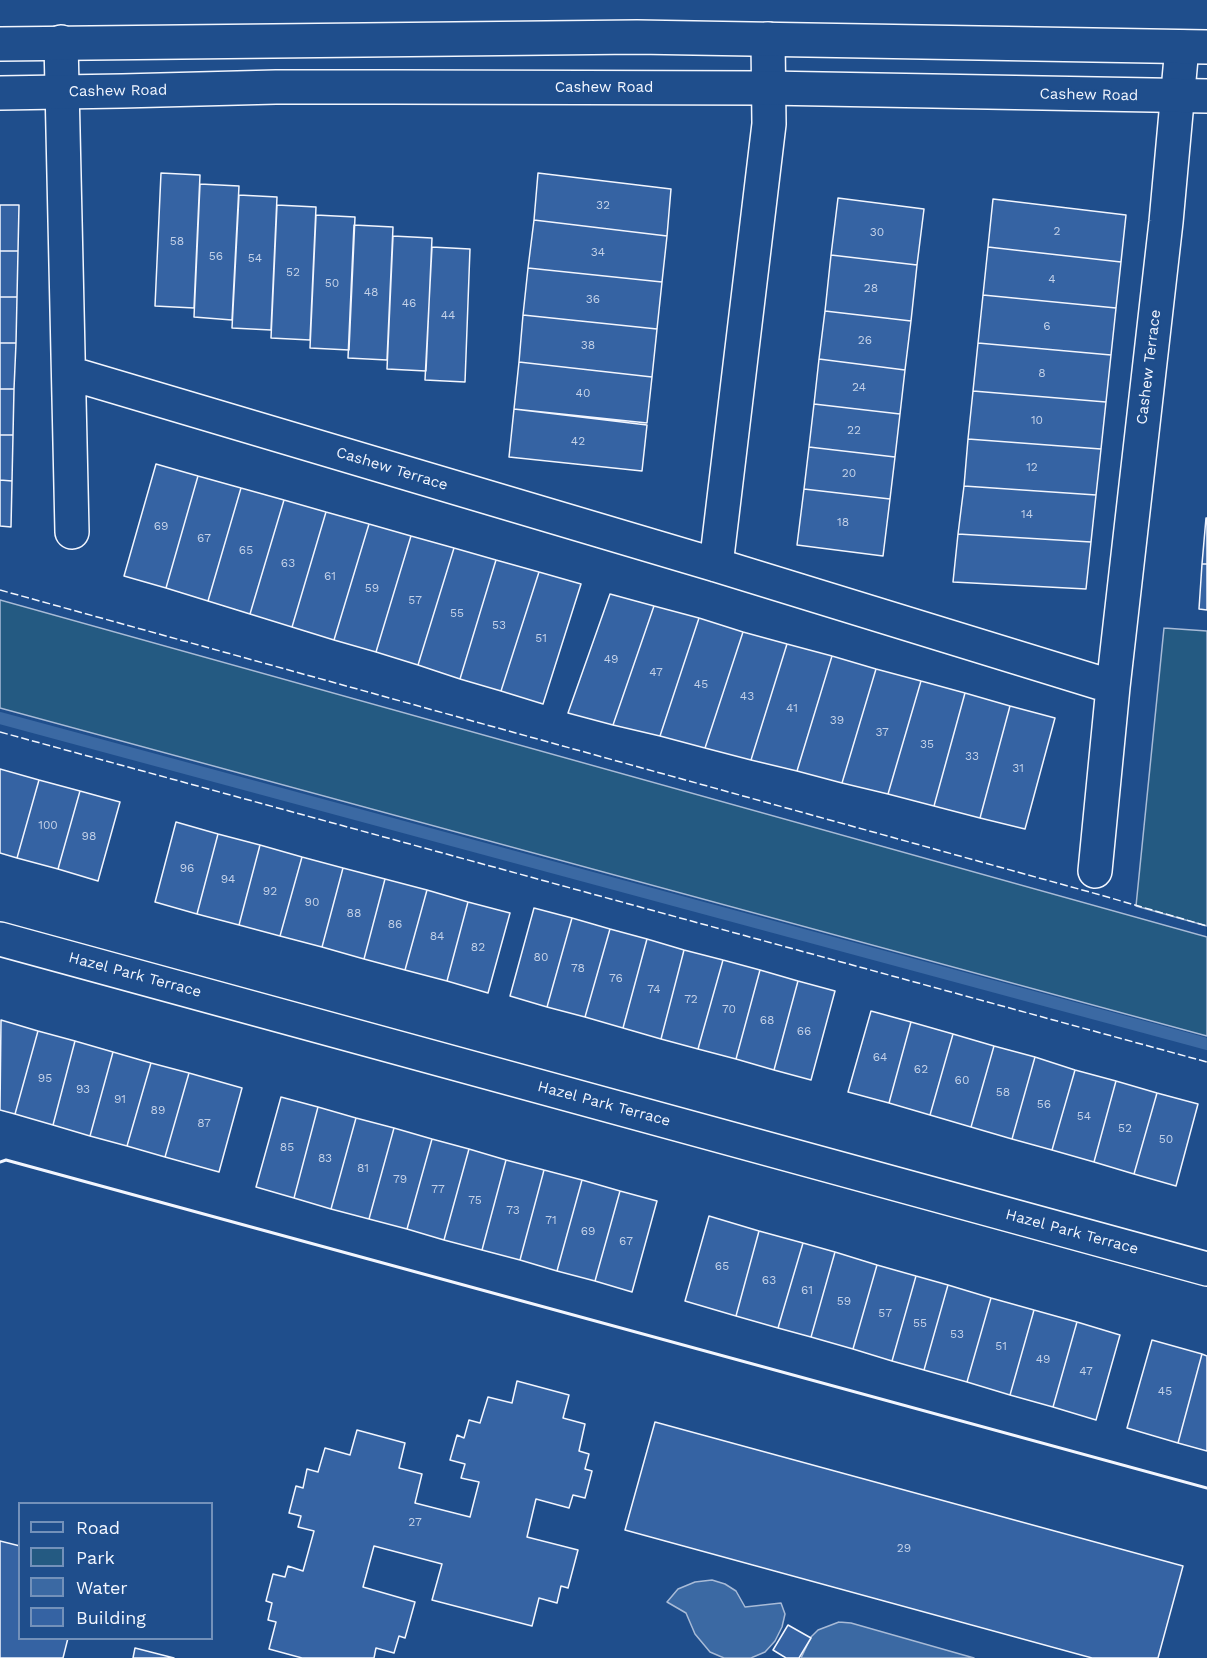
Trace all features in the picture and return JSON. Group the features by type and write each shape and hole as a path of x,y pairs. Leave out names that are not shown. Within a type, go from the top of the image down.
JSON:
{"street":[{"path":"0,44 495,38 768,39 1195,47"},
{"path":"716,565 769,124 768,39"},
{"path":"61,42 72,532"},
{"name":"Cashew Terrace","path":"1095,871 1113,687 1166,222 1192,96 1195,47"},
{"name":"Cashew Road","path":"0,93 276,87 768,88 1192,96"},
{"name":"Cashew Terrace","path":"69,373 716,565 1113,687"},
{"name":"Hazel Park Terrace","path":"0,939 1207,1269"}],"green space":[{"path":"0,600 1207,937 1207,1036 0,708"},
{"path":"1164,628 1207,631 1207,926 1136,906"}],"water":[{"path":"712,1580 736,1591 745,1607 781,1603 785,1614 782,1627 775,1641 765,1652 751,1658 724,1658 710,1652 695,1634 686,1613 667,1602 678,1589 695,1582"},
{"path":"839,1622 851,1623 974,1658 801,1658 811,1637 818,1630"}],"building":[{"path":"161,173 200,175 194,308 155,306"},
{"path":"538,173 671,189 667,236 534,220"},
{"path":"200,184 239,186 232,320 194,317"},
{"path":"239,195 277,197 271,330 232,328"},
{"path":"838,198 924,209 917,265 831,255"},
{"path":"993,199 1126,215 1121,262 988,247"},
{"path":"0,205 19,205 18,251 0,251"},
{"path":"277,205 316,207 310,340 271,338"},
{"path":"316,215 355,217 349,350 310,348"},
{"path":"534,220 667,236 662,282 528,268"},
{"path":"354,225 393,227 387,360 348,358"},
{"path":"393,236 432,238 426,371 387,369"},
{"path":"432,247 470,249 465,382 425,380"},
{"path":"988,247 1121,262 1116,308 983,295"},
{"path":"0,251 18,251 17,297 0,297"},
{"path":"831,255 917,265 911,321 825,311"},
{"path":"528,268 662,282 657,329 523,315"},
{"path":"983,295 1116,308 1111,355 978,343"},
{"path":"0,297 17,297 16,343 0,343"},
{"path":"825,311 911,321 905,370 819,359"},
{"path":"523,315 657,329 652,377 519,362"},
{"path":"0,343 16,343 14,389 0,389"},
{"path":"978,343 1111,355 1106,402 973,391"},
{"path":"819,359 905,370 900,414 814,404"},
{"path":"519,362 652,377 647,423 514,409"},
{"path":"0,389 14,389 13,435 0,435"},
{"path":"973,391 1106,402 1101,449 968,439"},
{"path":"814,404 900,414 895,457 809,447"},
{"path":"514,409 647,425 642,471 509,457"},
{"path":"0,435 13,435 12,481 0,480"},
{"path":"968,439 1101,449 1096,495 964,486"},
{"path":"809,447 895,457 890,499 804,489"},
{"path":"156,464 198,476 166,588 124,576"},
{"path":"198,476 241,488 208,601 166,588"},
{"path":"0,480 12,481 11,527 0,526"},
{"path":"964,486 1096,495 1091,542 958,534"},
{"path":"241,488 284,500 250,614 208,601"},
{"path":"804,489 890,499 883,556 797,545"},
{"path":"284,500 326,512 292,627 250,614"},
{"path":"326,512 369,524 334,640 292,627"},
{"path":"1206,518 1207,564 1202,564"},
{"path":"369,524 411,536 376,652 334,640"},
{"path":"958,534 1091,542 1086,589 953,582"},
{"path":"411,536 454,548 418,665 376,652"},
{"path":"454,548 496,560 460,679 418,665"},
{"path":"496,560 539,572 501,691 460,679"},
{"path":"1202,564 1207,564 1207,610 1199,609"},
{"path":"539,572 581,584 543,704 501,691"},
{"path":"610,594 654,606 613,725 568,713"},
{"path":"654,606 699,618 660,736 613,725"},
{"path":"699,618 743,632 705,748 660,736"},
{"path":"743,632 787,644 751,760 705,748"},
{"path":"787,644 832,656 797,771 751,760"},
{"path":"832,656 876,669 842,783 797,771"},
{"path":"876,669 921,681 888,794 842,783"},
{"path":"921,681 965,693 934,806 888,794"},
{"path":"965,693 1010,706 980,818 934,806"},
{"path":"1010,706 1055,718 1025,829 980,818"},
{"path":"0,769 39,780 17,858 0,853"},
{"path":"39,780 80,791 58,869 17,858"},
{"path":"80,791 120,802 98,881 58,869"},
{"path":"176,822 218,834 197,914 155,902"},
{"path":"218,834 260,845 239,925 197,914"},
{"path":"260,845 302,857 280,936 239,925"},
{"path":"302,857 343,868 322,947 280,936"},
{"path":"343,868 385,879 364,959 322,947"},
{"path":"385,879 427,890 405,970 364,959"},
{"path":"427,890 468,902 447,981 405,970"},
{"path":"468,902 510,913 488,993 447,981"},
{"path":"534,908 572,918 547,1007 510,996"},
{"path":"572,918 610,929 585,1017 547,1007"},
{"path":"610,929 647,939 623,1028 585,1017"},
{"path":"647,939 684,950 661,1039 623,1028"},
{"path":"684,950 723,960 698,1049 661,1039"},
{"path":"723,960 760,970 736,1059 698,1049"},
{"path":"760,970 798,981 774,1070 736,1059"},
{"path":"798,981 835,991 811,1080 774,1070"},
{"path":"871,1011 911,1022 889,1103 848,1092"},
{"path":"1,1020 38,1031 15,1114 0,1110"},
{"path":"911,1022 953,1034 930,1115 889,1103"},
{"path":"38,1031 75,1041 53,1125 15,1114"},
{"path":"953,1034 994,1046 971,1127 930,1115"},
{"path":"75,1041 113,1052 90,1136 53,1125"},
{"path":"994,1046 1035,1057 1012,1139 971,1127"},
{"path":"113,1052 151,1063 127,1146 90,1136"},
{"path":"1035,1057 1075,1070 1052,1150 1012,1139"},
{"path":"151,1063 189,1073 165,1157 127,1146"},
{"path":"1075,1070 1116,1081 1094,1162 1052,1150"},
{"path":"189,1073 242,1088 219,1172 165,1157"},
{"path":"1116,1081 1157,1093 1134,1174 1094,1162"},
{"path":"1157,1093 1198,1104 1176,1186 1134,1174"},
{"path":"281,1097 318,1107 294,1198 256,1187"},
{"path":"318,1107 356,1118 331,1209 294,1198"},
{"path":"356,1118 394,1128 369,1219 331,1209"},
{"path":"394,1128 432,1139 407,1229 369,1219"},
{"path":"432,1139 469,1149 444,1240 407,1229"},
{"path":"469,1149 506,1160 482,1250 444,1240"},
{"path":"506,1160 544,1170 520,1260 482,1250"},
{"path":"544,1170 582,1180 557,1271 520,1260"},
{"path":"582,1180 620,1191 595,1281 557,1271"},
{"path":"620,1191 657,1201 632,1292 595,1281"},
{"path":"709,1216 759,1231 736,1316 685,1301"},
{"path":"759,1231 803,1243 778,1328 736,1316"},
{"path":"803,1243 835,1252 811,1337 778,1328"},
{"path":"835,1252 877,1265 853,1349 811,1337"},
{"path":"877,1265 916,1276 892,1361 853,1349"},
{"path":"916,1276 948,1285 924,1370 892,1361"},
{"path":"948,1285 991,1298 967,1382 924,1370"},
{"path":"991,1298 1034,1310 1010,1395 967,1382"},
{"path":"1034,1310 1077,1322 1053,1407 1010,1395"},
{"path":"1077,1322 1120,1335 1096,1420 1053,1407"},
{"path":"1152,1340 1202,1354 1178,1443 1127,1428"},
{"path":"1202,1354 1207,1356 1207,1451 1178,1443"},
{"path":"517,1381 569,1395 563,1418 585,1424 579,1451 589,1454 585,1469 592,1471 585,1498 573,1495 569,1508 536,1499 527,1537 578,1550 568,1588 561,1586 557,1603 539,1598 532,1626 432,1600 442,1564 374,1546 363,1587 415,1602 405,1638 399,1636 394,1653 376,1648 374,1658 302,1658 269,1649 276,1622 268,1620 272,1603 266,1601 273,1574 285,1577 288,1566 303,1571 314,1531 298,1527 301,1516 289,1513 296,1486 303,1488 307,1469 318,1472 325,1448 350,1455 357,1430 405,1443 399,1468 422,1474 415,1503 470,1517 479,1482 461,1478 465,1464 450,1460 457,1435 464,1438 469,1420 480,1423 488,1397 512,1403"},
{"path":"655,1422 1183,1566 1158,1658 1092,1658 625,1530"},
{"path":"0,1541 18,1546 18,1640 68,1640 63,1658 0,1658"},
{"path":"788,1625 811,1638 799,1658 786,1658 773,1650"},
{"path":"135,1648 174,1658 133,1658"}],"waterway":[{"path":"0,718 1207,1044"}],"fence":[{"path":"0,590 1207,926"},
{"path":"0,732 1207,1062"}],"wall":[{"path":"0,1162 6,1160 1207,1488"}]}
